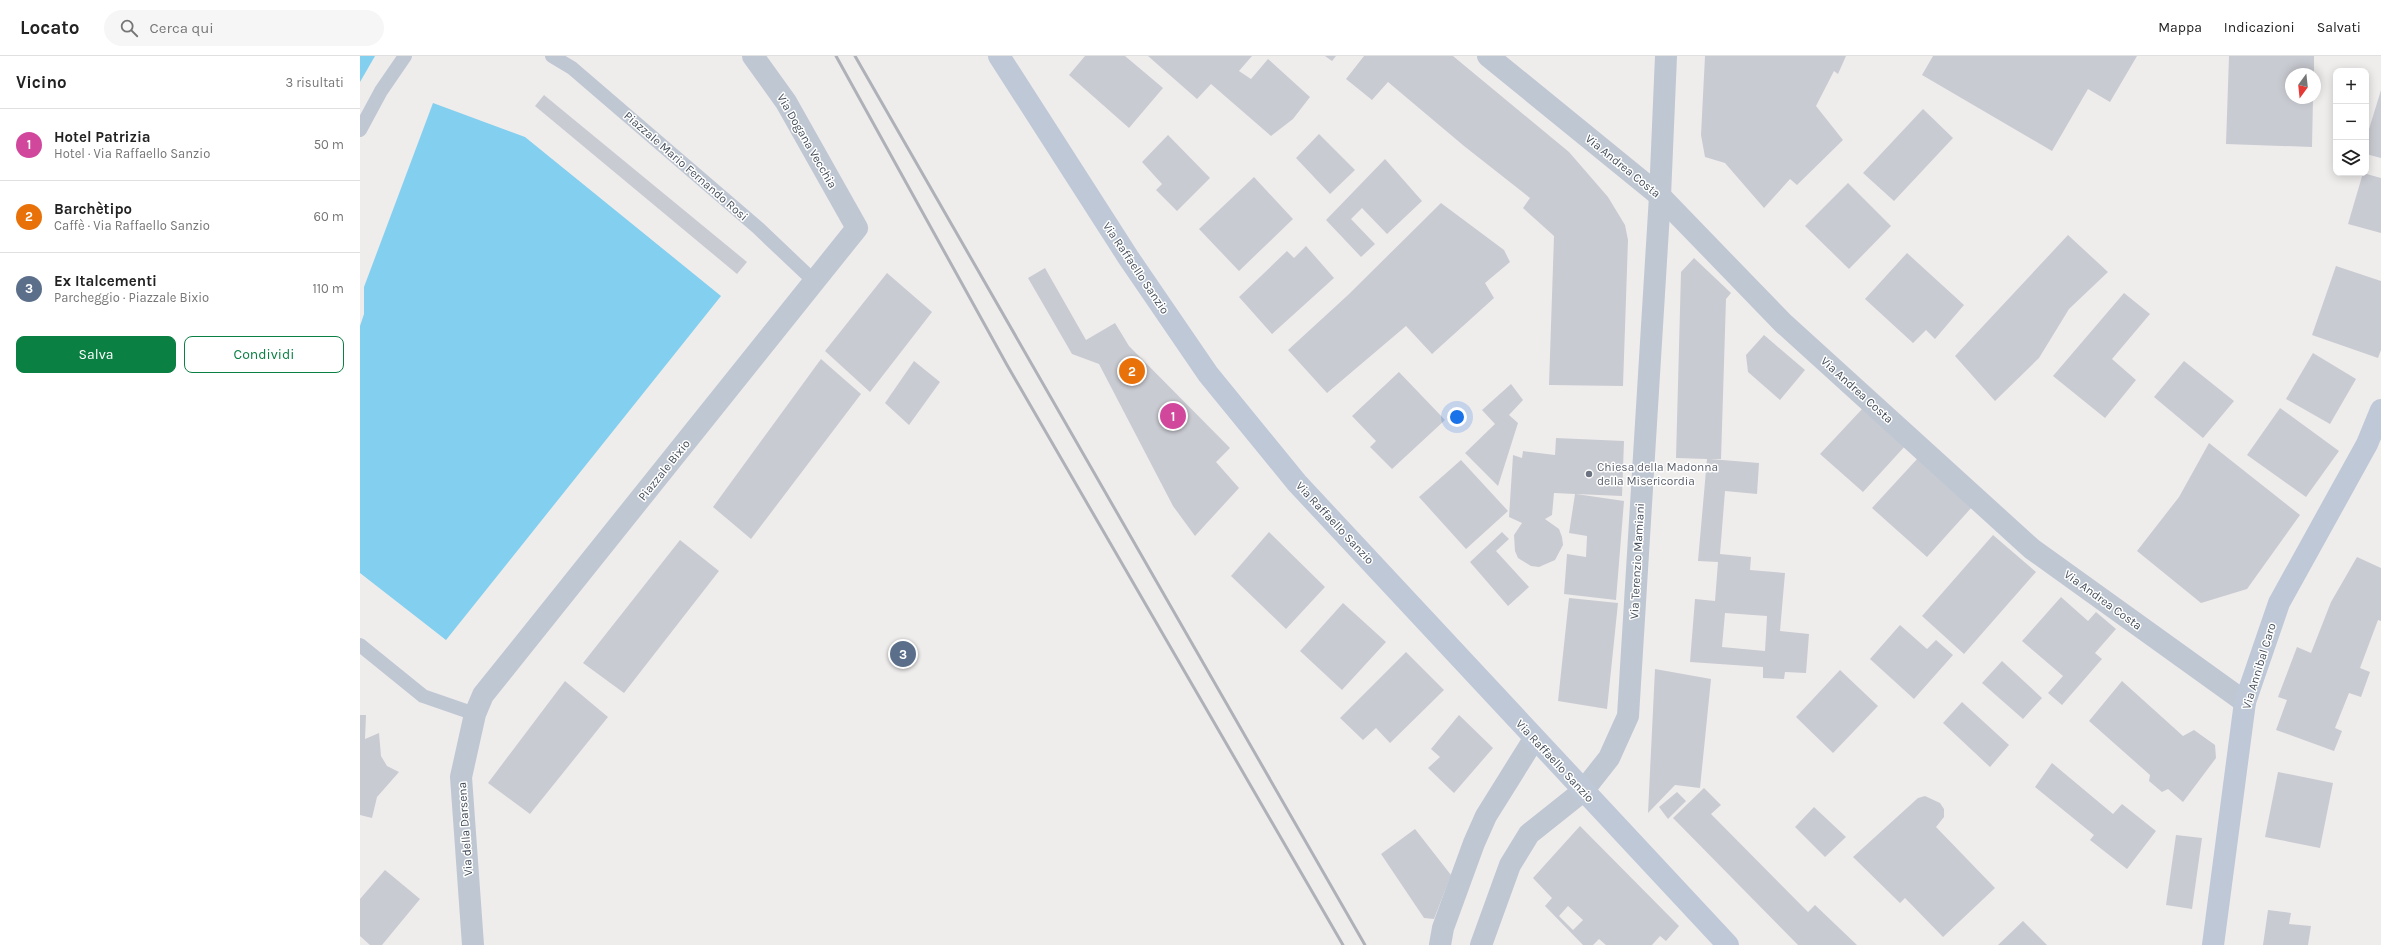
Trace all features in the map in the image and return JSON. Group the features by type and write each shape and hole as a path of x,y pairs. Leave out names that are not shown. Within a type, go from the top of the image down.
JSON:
{"main road":[{"name":"Via Raffaello Sanzio","path":"999,56 1128,257 1208,374 1297,483 1534,739 1728,945"},
{"name":"Via Annibal Caro","path":"2213,945 2246,702 2279,603 2374,439 2381,410"}],"street":[{"name":"Via Dogana Vecchia","path":"753,56 786,102 857,228"},
{"name":"Via Andrea Costa","path":"1488,56 1660,196 1783,323 2032,549 2246,702"},
{"name":"Via Terenzio Mamiani","path":"1481,945 1510,865 1529,834 1583,791 1609,758 1628,716 1660,196 1666,56"},
{"name":"Piazzale Bixio","path":"475,714 483,695 857,228"},
{"name":"Via della Darsena","path":"473,945 461,776 475,714"},
{"path":"1440,945 1443,928 1474,843 1486,816 1534,739"}],"lane":[{"path":"360,130 381,91 404,56"},
{"name":"Piazzale Mario Fernando Rosi","path":"552,56 572,68 590,83 751,222 815,282"},
{"path":"360,644 423,696 475,714"}],"water":[{"path":"360,56 375,56 360,82"},
{"path":"433,103 525,137 721,296 446,640 360,573 360,326 364,314 364,287"}],"building":[{"path":"1085,56 1125,56 1163,88 1129,128 1069,75"},
{"path":"1148,56 1252,56 1239,71 1251,79 1268,59 1310,97 1293,119 1271,136 1211,84 1197,99"},
{"path":"1325,56 1336,56 1332,61"},
{"path":"1364,56 1453,56 1569,152 1608,197 1625,225 1628,240 1623,386 1549,385 1554,236 1523,208 1530,198 1464,146 1388,82 1372,100 1346,79"},
{"path":"1705,56 1846,56 1838,74 1834,71 1816,106 1843,140 1797,185 1790,179 1764,208 1725,163 1705,157 1701,135"},
{"path":"1933,56 2137,56 2110,102 2088,89 2052,151 1922,75"},
{"path":"2229,56 2314,56 2314,68 2285,68 2285,104 2313,104 2312,147 2226,144"},
{"path":"2381,90 2381,158 2369,155 2369,129"},
{"path":"544,95 747,262 737,274 535,106"},
{"path":"1923,109 1953,138 1894,201 1863,173"},
{"path":"1319,134 1355,170 1330,194 1296,158"},
{"path":"1168,135 1210,178 1177,211 1156,190 1162,184 1142,162"},
{"path":"1385,159 1422,201 1387,234 1362,208 1351,219 1375,244 1361,257 1326,220"},
{"path":"2369,175 2381,178 2381,233 2348,224 2362,176 2369,176"},
{"path":"1254,177 1293,219 1239,271 1199,229"},
{"path":"1848,183 1891,226 1849,269 1805,226"},
{"path":"1441,203 1504,250 1510,262 1485,283 1494,298 1432,354 1406,326 1327,393 1288,350 1348,295"},
{"path":"2068,235 2108,272 2069,309 2039,358 1995,401 1955,356"},
{"path":"1306,246 1334,278 1272,334 1239,297 1287,251 1294,258"},
{"path":"1907,253 1964,305 1935,339 1926,330 1913,343 1865,299"},
{"path":"1694,258 1731,293 1726,299 1721,459 1710,459 1759,463 1757,494 1725,491 1720,554 1751,557 1750,570 1785,573 1780,631 1809,634 1806,673 1785,672 1784,679 1763,678 1763,667 1690,662 1695,599 1715,601 1718,562 1698,561 1707,459 1676,458 1681,272","holes":["1725,613 1767,616 1765,651 1722,647"]},
{"path":"2336,266 2381,281 2381,350 2378,358 2312,335"},
{"path":"1045,268 1086,340 1115,323 1129,346 1230,448 1216,462 1239,488 1195,536 1173,506 1099,364 1072,354 1028,278"},
{"path":"887,273 932,312 870,392 825,351"},
{"path":"2124,293 2150,314 2112,359 2136,380 2105,418 2053,376"},
{"path":"1764,335 1805,370 1780,400 1748,372 1746,355"},
{"path":"2313,353 2356,379 2330,424 2286,399"},
{"path":"821,359 861,394 751,539 713,507"},
{"path":"914,361 940,382 909,425 885,403"},
{"path":"2184,361 2234,401 2203,438 2154,397"},
{"path":"1399,372 1445,420 1392,469 1370,447 1376,441 1352,416"},
{"path":"1511,384 1523,400 1509,415 1518,423 1498,486 1465,453 1495,424 1482,410"},
{"path":"1864,407 1906,445 1863,492 1820,454"},
{"path":"2280,408 2339,451 2306,497 2247,455"},
{"path":"1556,438 1624,441 1622,496 1576,494 1624,501 1616,600 1564,594 1567,554 1586,557 1587,536 1569,533 1575,494 1554,493 1552,515 1545,519 1559,529 1562,537 1563,545 1555,560 1539,567 1531,566 1518,558 1515,551 1514,535 1522,523 1509,517 1513,455 1522,458 1523,451 1555,455"},
{"path":"2209,443 2300,515 2247,589 2201,603 2137,551 2179,497"},
{"path":"1918,458 1972,507 1927,557 1872,508"},
{"path":"1461,460 1508,511 1466,549 1419,497"},
{"path":"1269,532 1325,587 1286,629 1231,576"},
{"path":"1502,532 1509,539 1496,551 1529,587 1508,606 1470,562"},
{"path":"1993,535 2036,572 1964,654 1922,616"},
{"path":"680,540 719,571 624,693 583,663"},
{"path":"2357,557 2381,568 2381,621 2378,620 2360,668 2370,672 2361,697 2349,693 2335,728 2342,731 2334,751 2276,730 2287,700 2278,697 2297,647 2311,653 2331,602"},
{"path":"2061,597 2088,621 2096,612 2116,629 2095,653 2102,659 2062,705 2048,693 2063,676 2022,641"},
{"path":"1569,598 1618,603 1607,709 1558,701"},
{"path":"1343,603 1386,642 1342,690 1300,651"},
{"path":"1900,625 1927,649 1936,640 1953,655 1914,699 1870,659"},
{"path":"1406,652 1444,690 1390,743 1376,728 1363,740 1340,718"},
{"path":"2002,661 2042,698 2023,719 1982,683"},
{"path":"1655,669 1711,679 1700,788 1675,785 1648,813"},
{"path":"1840,670 1878,706 1833,753 1796,717"},
{"path":"565,681 608,717 530,814 488,783"},
{"path":"2122,681 2183,736 2194,730 2215,745 2216,758 2183,802 2168,789 2162,792 2149,781 2150,775 2089,721"},
{"path":"1962,702 2009,745 1990,767 1943,723"},
{"path":"360,715 366,715 365,739 379,733 381,756 387,766 399,772 377,797 372,818 360,815"},
{"path":"1459,715 1493,748 1454,793 1428,768 1440,757 1431,749"},
{"path":"2052,763 2113,814 2122,804 2156,831 2127,869 2090,840 2094,835 2035,787"},
{"path":"2278,772 2333,783 2320,848 2265,837"},
{"path":"1704,788 1721,805 1711,814 1808,912 1815,905 1857,945 1798,945 1673,818"},
{"path":"1677,792 1686,801 1668,819 1659,807"},
{"path":"1925,796 1940,803 1944,809 1944,817 1936,827 1995,888 1943,937 1905,898 1900,903 1853,857 1918,798"},
{"path":"1814,807 1846,837 1825,857 1795,827"},
{"path":"1580,826 1679,926 1666,941 1660,936 1652,945 1606,945 1599,939 1593,945 1583,945 1545,906 1552,898 1533,878","holes":["1568,906 1583,920 1573,930 1559,916"]},
{"path":"1415,829 1451,875 1434,919 1424,918 1381,854"},
{"path":"2176,835 2202,838 2192,909 2166,905"},
{"path":"385,870 420,899 382,945 370,945 360,936 360,899"},
{"path":"2268,910 2291,913 2289,924 2311,926 2308,945 2263,945"},
{"path":"2023,921 2047,945 1998,945"}],"railway":[{"path":"836,56 1007,365 1343,945"},
{"path":"855,56 1365,945"}],"place":[{"name":"Barchètipo","path":"1132,371"},
{"name":"Hotel Patrizia","path":"1173,416"},
{"name":"Chiesa della Madonna della Misericordia","path":"1589,474"},
{"name":"Ex Italcementi","path":"903,654"}]}
